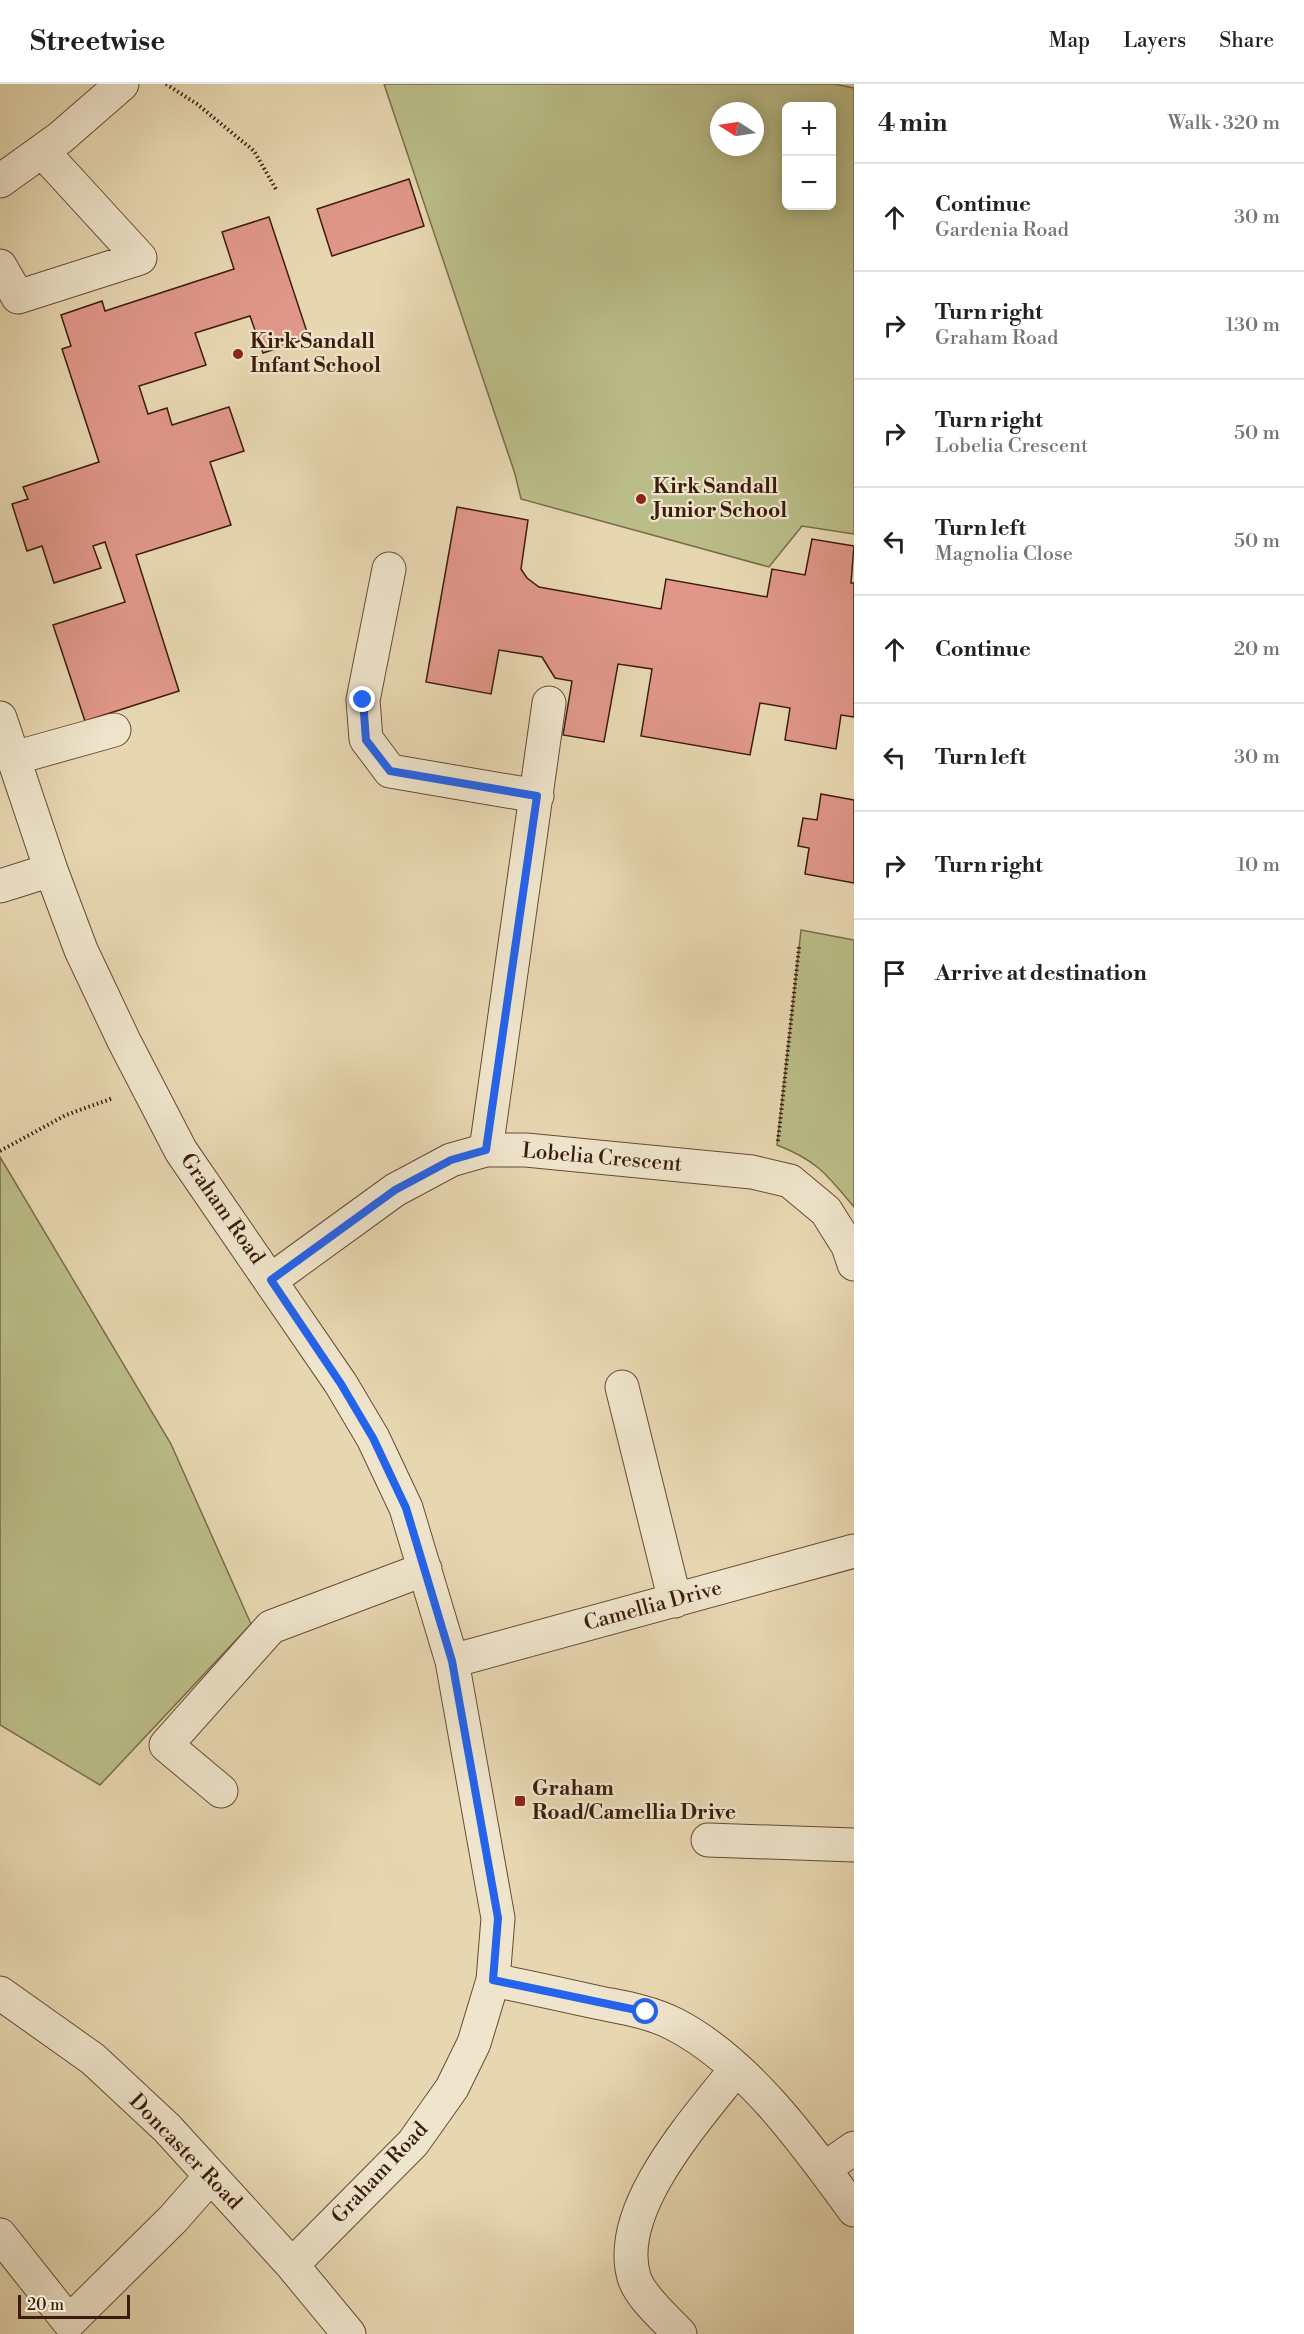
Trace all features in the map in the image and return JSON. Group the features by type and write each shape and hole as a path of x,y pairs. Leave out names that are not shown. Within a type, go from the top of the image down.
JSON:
{"street":[{"path":"0,181 60,138 122,84"},
{"path":"0,266 18,297 140,258 42,151"},
{"path":"389,569 363,700 366,740 390,771 537,796"},
{"path":"486,1150 549,703"},
{"name":"Graham Road","path":"0,718 51,870 81,950 181,1151 341,1384 373,1438 406,1508 452,1661 498,1918 493,1980 474,2043 452,2088 413,2143 292,2265"},
{"path":"14,758 114,730"},
{"path":"0,886 51,870"},
{"name":"Lobelia Crescent","path":"271,1280 395,1190 451,1160 486,1150 526,1150 716,1168 752,1172 790,1181 826,1211 848,1246 854,1264"},
{"path":"622,1387 675,1601"},
{"name":"Camellia Drive","path":"452,1661 854,1551"},
{"path":"221,1791 166,1745 271,1627 424,1569"},
{"path":"708,1840 854,1845"},
{"path":"493,1980 646,2012 674,2024 736,2068 781,2116 854,2210"},
{"name":"Doncaster Road","path":"0,1993 93,2059 167,2128 292,2265 349,2334"},
{"path":"680,2334 647,2298 634,2279 630,2253 634,2229 647,2195 667,2159 736,2068"},
{"path":"824,2169 854,2148"},
{"path":"0,2235 69,2322 173,2219 210,2177"}],"path":[{"path":"166,84 197,104 254,151 277,191"},
{"path":"774,1177 799,947"},
{"path":"0,1151 66,1115 110,1099 145,1080"}],"green space":[{"path":"384,84 834,84 854,88 854,534 802,526 769,567 521,499 515,474"},
{"path":"801,930 854,940 854,1207 821,1170 803,1157 777,1145"},
{"path":"0,1157 171,1444 251,1624 100,1785 0,1725"}],"building":[{"path":"409,179 424,226 332,256 317,209"},
{"path":"269,217 309,338 263,353 250,316 195,333 206,365 139,386 148,414 167,408 172,425 229,407 244,451 210,462 231,525 136,555 179,691 85,721 53,625 125,602 105,542 93,546 101,568 54,583 42,546 27,551 12,504 28,499 23,487 99,462 62,349 71,346 61,315 102,301 105,311 234,269 222,232"},
{"path":"457,507 528,520 521,569 527,578 539,587 661,609 666,579 767,597 772,569 805,575 812,539 854,546 851,583 854,583 854,717 841,715 836,749 785,740 790,708 760,703 750,755 641,736 652,669 618,664 604,742 563,735 572,681 555,678 542,657 499,650 491,694 426,682"},
{"path":"821,794 854,800 854,883 805,874 809,848 798,846 803,818 817,820"}],"place":[{"name":"Kirk Sandall Infant School","path":"238,354"},
{"name":"Kirk Sandall Junior School","path":"641,499"},
{"name":"Graham Road/Camellia Drive","path":"520,1801"}],"route":[{"path":"363,700 366,740 390,771 537,796 486,1150 451,1160 395,1190 271,1280 341,1384 373,1438 406,1508 452,1661 491,1871 498,1918 493,1980 646,2012"}]}
